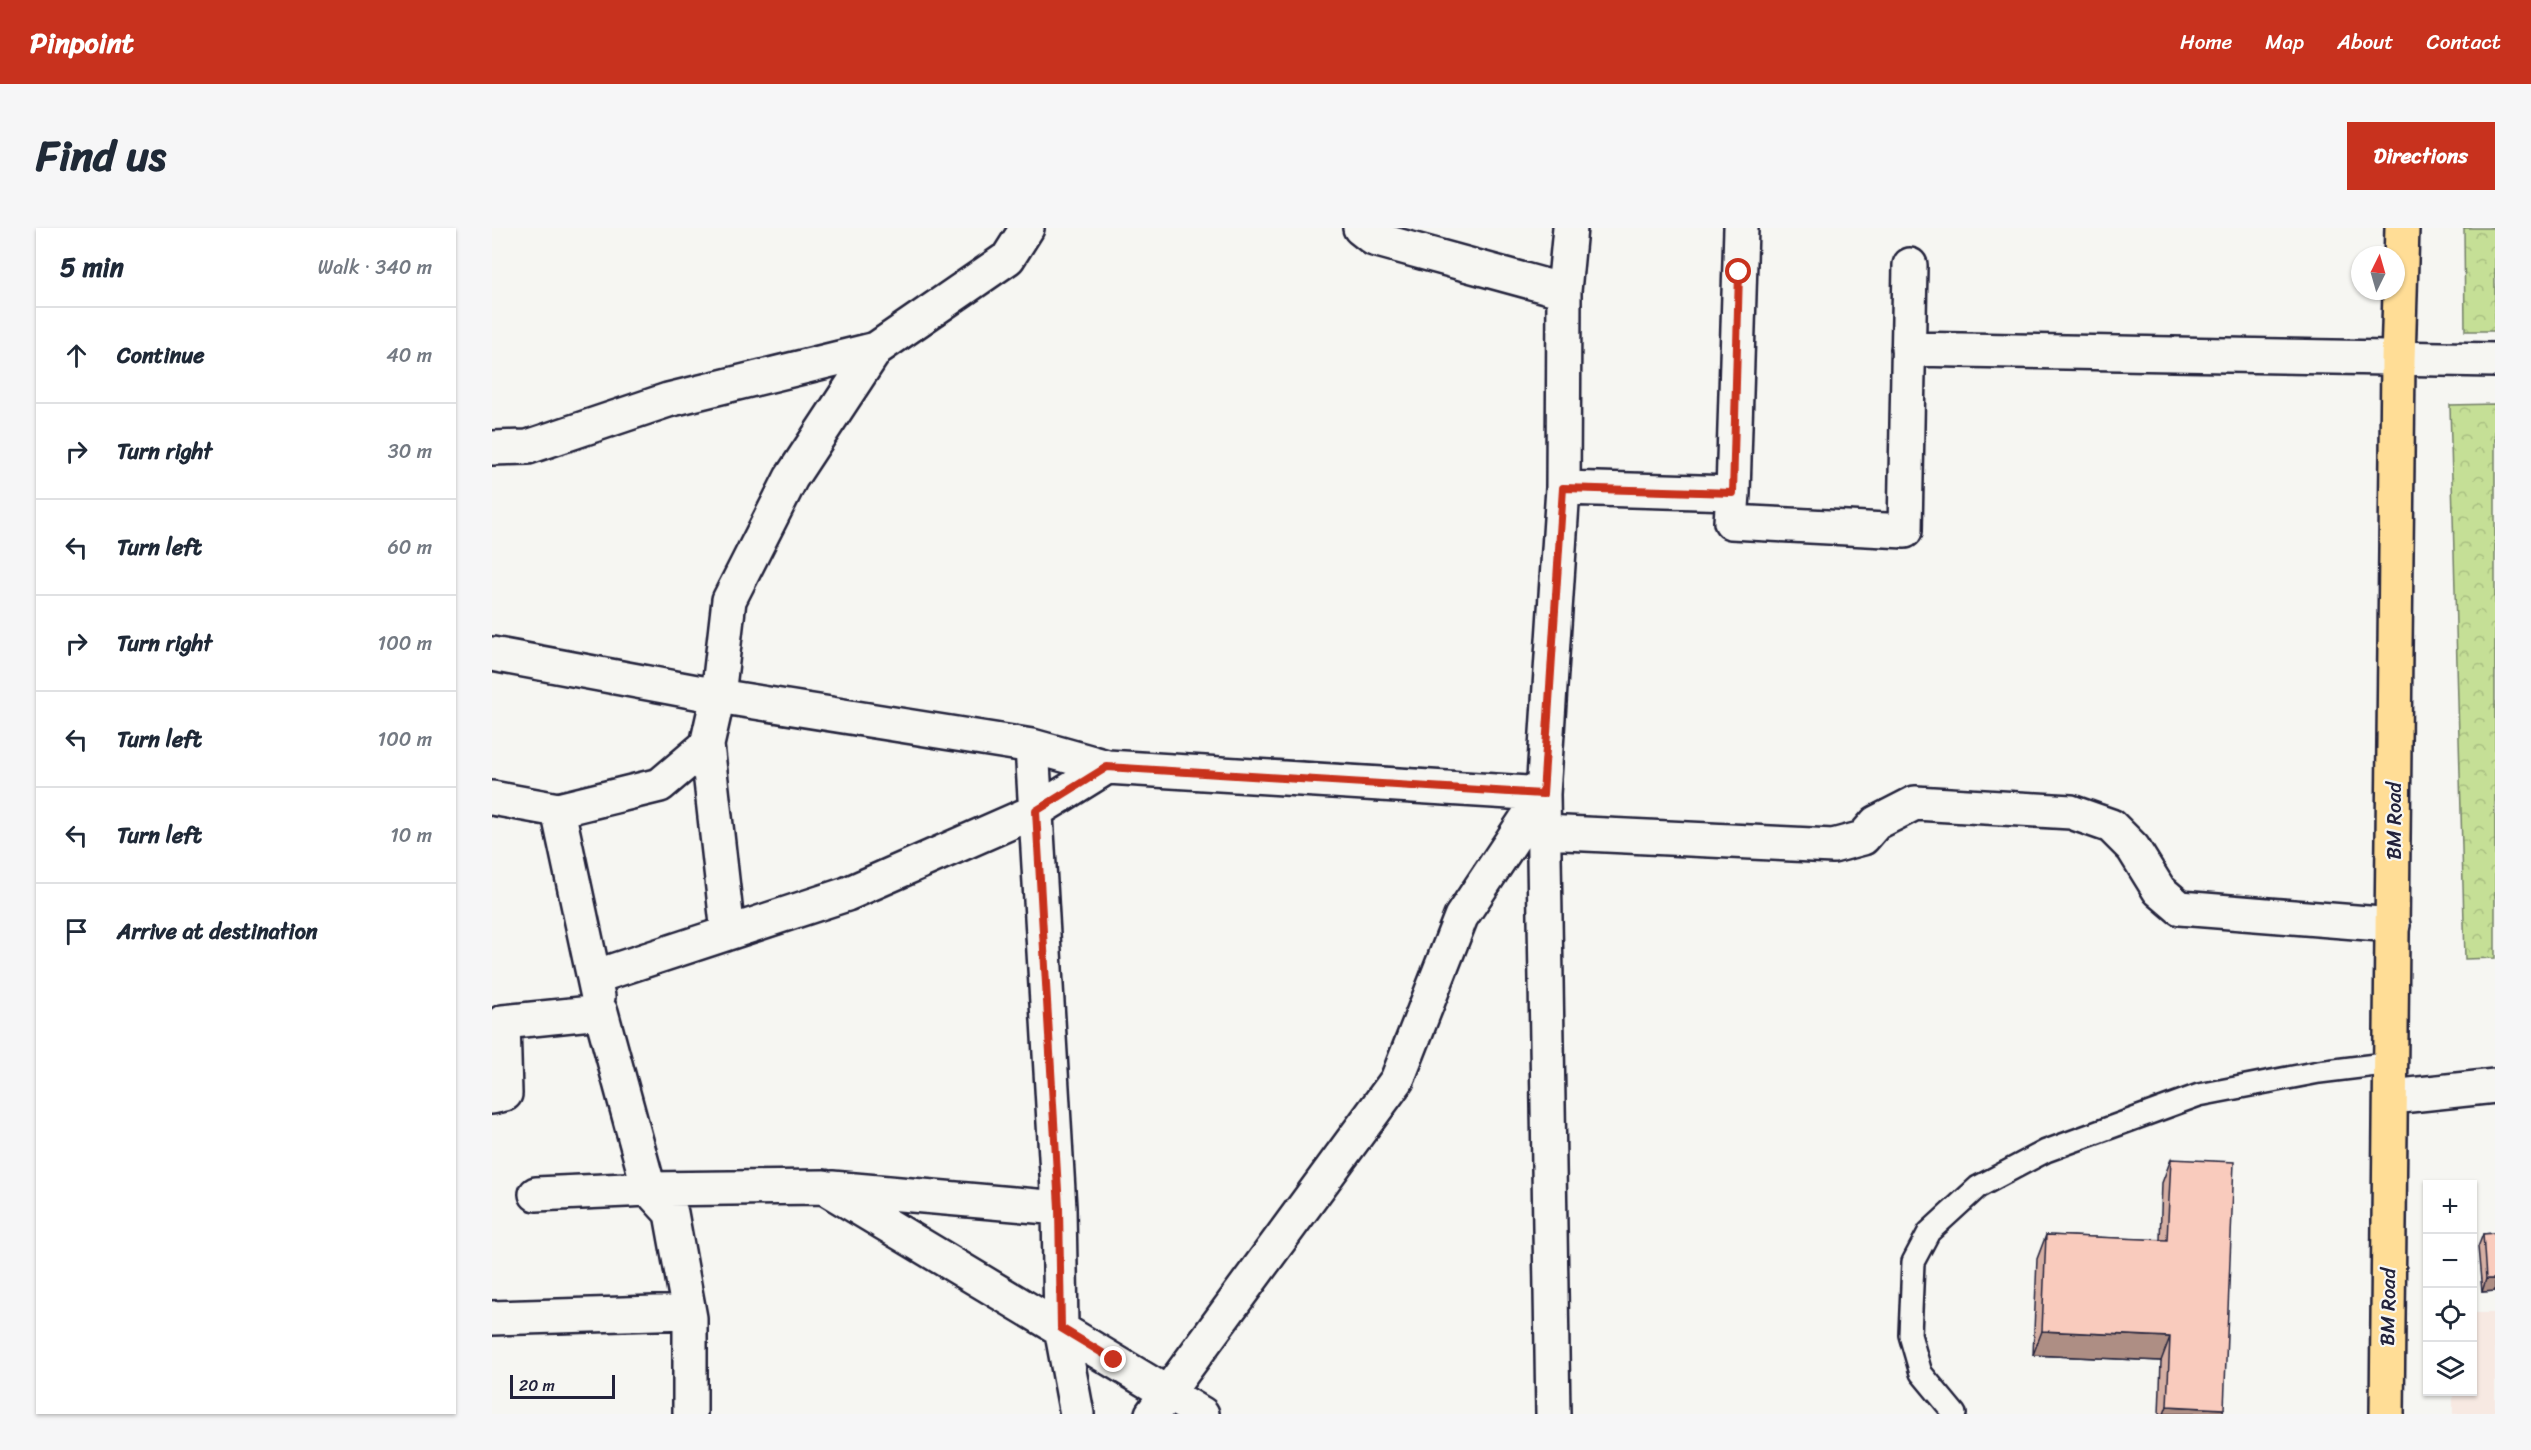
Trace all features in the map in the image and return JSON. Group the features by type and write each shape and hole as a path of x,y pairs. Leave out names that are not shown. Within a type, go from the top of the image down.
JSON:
{"main road":[{"name":"BM Road","path":"2387,1414 2398,360 2402,228"}],"street":[{"path":"492,448 528,447 668,400 876,349 1008,258 1027,228"},
{"path":"1360,228 1374,239 1564,291"},
{"path":"1553,1414 1543,794 1563,488 1564,291 1570,228"},
{"path":"1741,228 1731,522 1905,531 1910,265"},
{"path":"728,933 707,745 718,696 729,600 791,478 876,349"},
{"path":"1908,349 2398,360 2495,360"},
{"path":"1563,488 1733,493"},
{"path":"492,654 718,696 1032,746 1107,767 1543,794"},
{"path":"492,798 558,810 660,785 707,745"},
{"path":"1032,746 1059,1208 1061,1328 1077,1414"},
{"path":"594,977 847,894 1036,811 1107,767"},
{"path":"1160,1403 1397,1080 1461,917 1543,794"},
{"path":"1544,832 1833,846 1863,838 1876,824 1915,803 2071,812 2112,826 2133,848 2159,890 2180,909 2393,925"},
{"path":"558,810 601,1012 649,1189 671,1213 688,1312 690,1414"},
{"path":"492,1097 505,1094 503,1022 601,1012"},
{"path":"2391,1097 2495,1086"},
{"path":"536,1194 649,1189 824,1187 1059,1208"},
{"path":"824,1187 1061,1328 1160,1403 1202,1414"},
{"path":"492,1318 688,1312"}],"lane":[{"path":"1955,1414 1921,1373 1910,1335 1913,1262 1929,1232 1978,1187 2046,1151 2199,1095 2319,1072 2392,1063"}],"shaded area":[{"path":"2477,1313 2495,1313 2495,1414 2453,1414 2453,1396 2477,1396"}],"green space":[{"path":"2464,228 2495,228 2495,331 2465,331"},
{"path":"2495,404 2495,958 2465,959 2450,405"}],"building":[{"path":"2171,1159 2234,1162 2224,1409 2167,1406 2170,1337 2042,1331 2046,1235 2167,1240"},
{"path":"2495,1233 2495,1279 2486,1279 2483,1234"}],"route":[{"path":"1114,1360 1061,1328 1059,1208 1036,811 1107,767 1543,794 1563,488 1733,493 1739,272"}]}
